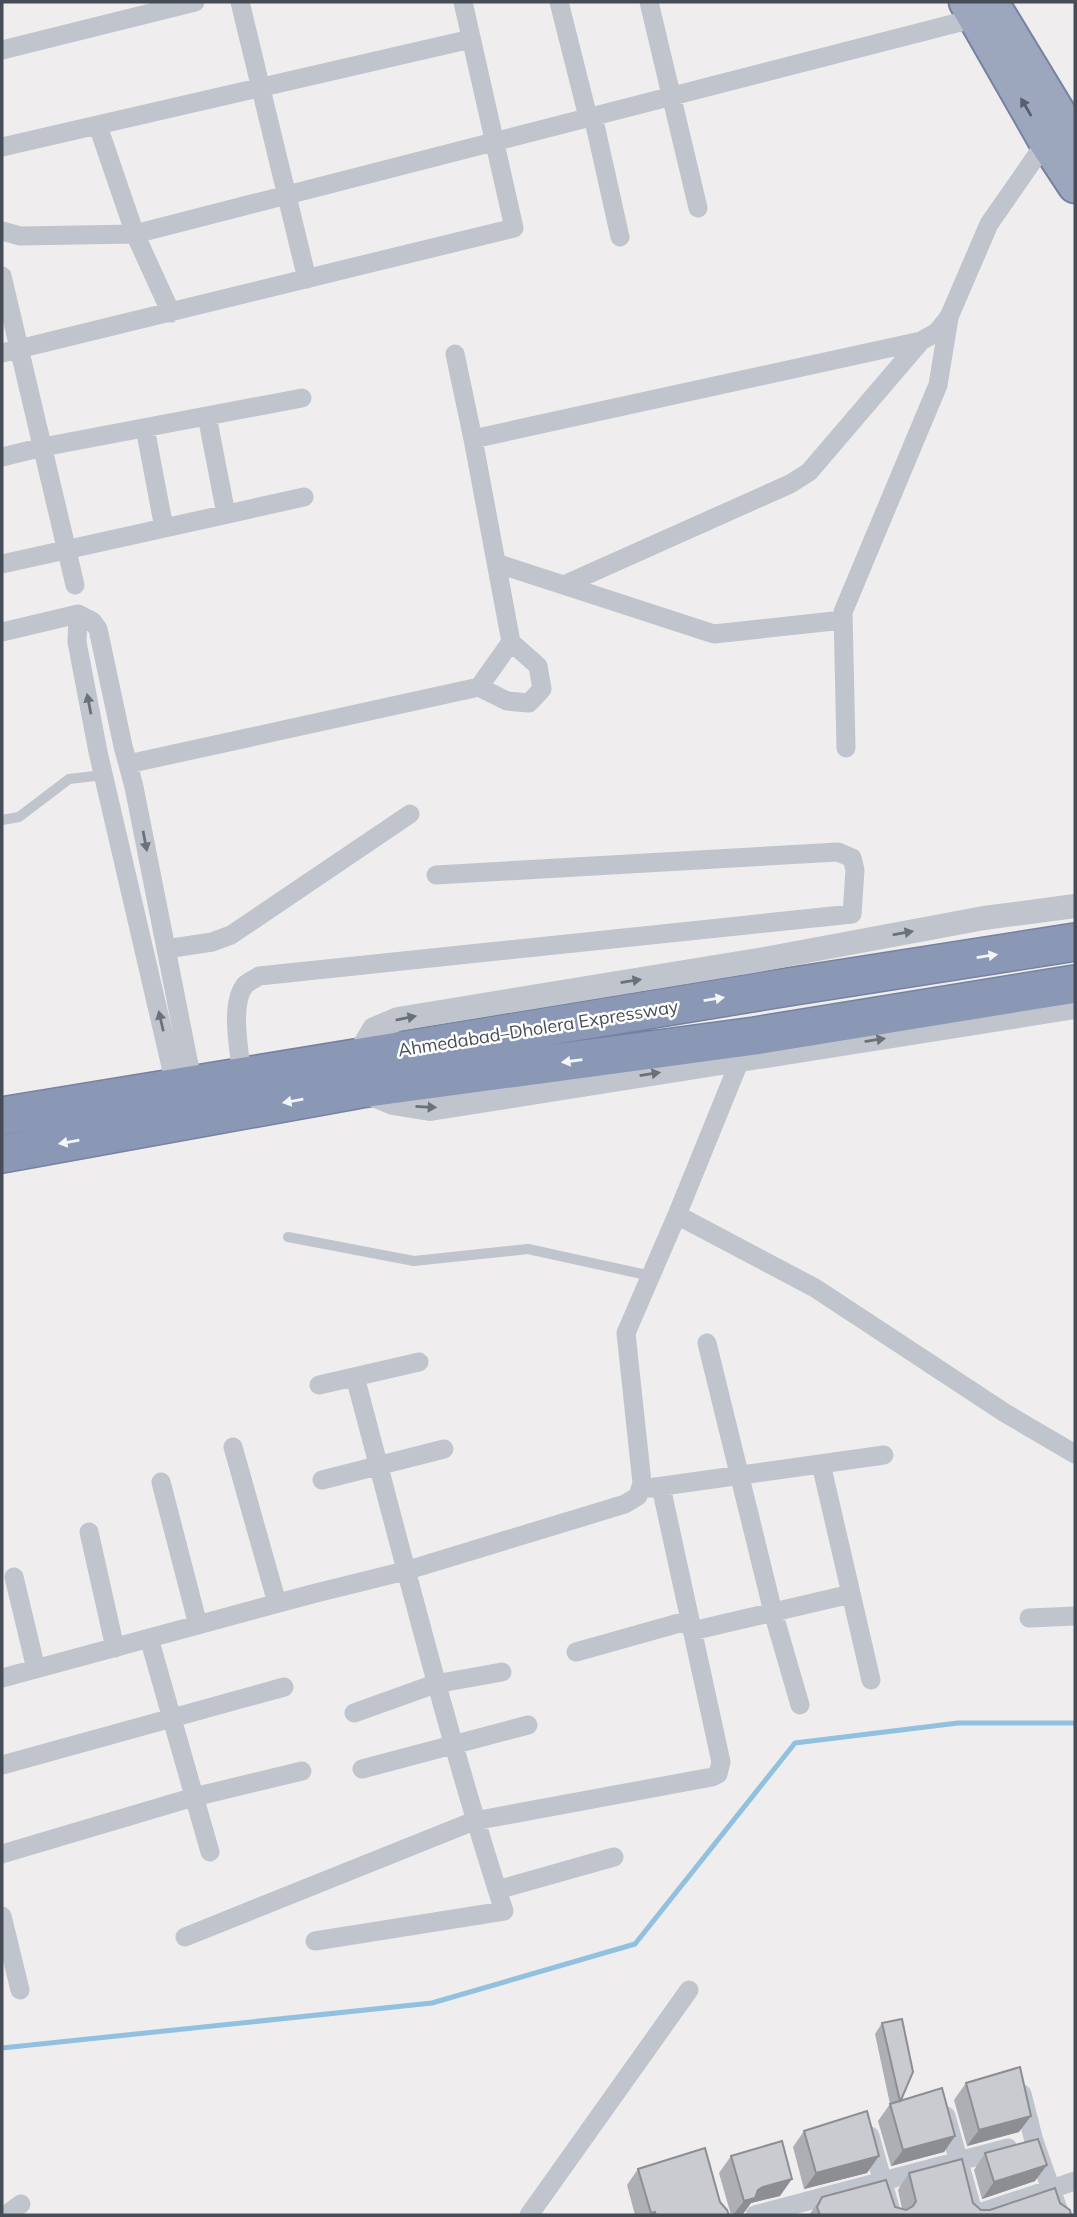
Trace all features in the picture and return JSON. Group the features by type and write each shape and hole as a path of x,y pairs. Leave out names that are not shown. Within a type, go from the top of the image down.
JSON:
{"highway":[{"path":"977,7 1067,138 1075,186"},
{"name":"Ahmedabad–Dholera Expressway","path":"2,1154 359,1074 788,986 1075,942"},
{"name":"Ahmedabad–Dholera Expressway","path":"2,1116 242,1077 359,1074 755,1036 1075,984"}],"street":[{"path":"2,50 195,2"},
{"path":"240,2 307,279"},
{"path":"11,351 514,228 463,2"},
{"path":"559,2 620,237"},
{"path":"649,2 698,208"},
{"path":"2,231 20,236 135,234 672,96 977,7"},
{"path":"2,147 471,38"},
{"path":"98,126 135,234 171,313"},
{"path":"846,748 843,620 846,605 938,385 949,317 989,224 1067,138"},
{"path":"2,276 11,351 43,447 75,585"},
{"path":"473,439 920,341 937,332 949,317"},
{"path":"564,585 790,484 809,471 920,341"},
{"path":"98,752 125,755 479,687 507,701 529,703 542,690 538,666 511,642 455,354"},
{"path":"2,457 302,398"},
{"path":"207,416 226,514"},
{"path":"145,428 164,528"},
{"path":"2,564 304,497"},
{"path":"496,563 714,634 843,620"},
{"path":"2,632 78,614 92,621 98,629 134,787 166,949 185,1086"},
{"path":"78,614 77,642 98,752 185,1086"},
{"path":"479,687 511,642"},
{"path":"106,784 134,787"},
{"path":"166,949 212,942 231,935 410,814"},
{"path":"436,876 838,852 852,858 855,870 852,914 855,942"},
{"path":"1075,906 984,918 398,1019 374,1029 359,1074 393,1103 430,1109 1075,1007"},
{"path":"242,1077 236,1021 238,1000 246,985 259,976 852,914"},
{"path":"2,1678 405,1571 625,1504 638,1496 642,1483 626,1333 740,1060"},
{"path":"677,1215 815,1287 1005,1413 1075,1454"},
{"path":"707,1343 800,1705"},
{"path":"319,1385 419,1362"},
{"path":"315,1941 504,1911 474,1821 435,1684 355,1377"},
{"path":"233,1447 278,1603"},
{"path":"322,1480 444,1449"},
{"path":"640,1489 884,1455"},
{"path":"821,1464 871,1680"},
{"path":"161,1482 198,1625"},
{"path":"185,1937 474,1821 718,1774 721,1762 661,1487"},
{"path":"89,1532 115,1647"},
{"path":"14,1577 36,1669"},
{"path":"576,1652 851,1594"},
{"path":"1029,1618 1075,1616"},
{"path":"149,1638 210,1852"},
{"path":"354,1713 435,1684 502,1672"},
{"path":"2,1765 171,1716 284,1687"},
{"path":"362,1769 528,1725"},
{"path":"2,1854 194,1797 302,1771"},
{"path":"497,1890 614,1857"},
{"path":"2,1916 20,1990"},
{"path":"529,2215 689,1990"},
{"path":"1020,2086 1034,2141 1060,2215"},
{"path":"942,2102 974,2215 1075,2181"},
{"path":"864,2118 892,2215"},
{"path":"755,2215 1034,2141"}],"lane":[{"path":"2,820 19,817 69,779 106,784"},
{"path":"288,1237 414,1261 528,1249 651,1276"}],"building":[{"path":"902,2019 913,2072 900,2101 882,2023"},
{"path":"1020,2067 1031,2116 979,2130 966,2083"},
{"path":"942,2088 955,2136 903,2150 890,2104"},
{"path":"867,2111 879,2156 816,2173 804,2131"},
{"path":"1038,2139 1047,2165 994,2182 985,2153"},
{"path":"782,2141 792,2179 763,2187 758,2190 755,2198 744,2201 731,2156"},
{"path":"705,2148 720,2202 729,2215 651,2213 638,2169"},
{"path":"962,2159 973,2203 981,2210 990,2210 1055,2188 1060,2203 1070,2210 1071,2215 820,2215 817,2207 822,2197 886,2180 895,2207 906,2210 916,2201 909,2173"}],"waterway":[{"path":"2,2048 432,2003 635,1944 795,1743 958,1723 1075,1723"}]}
